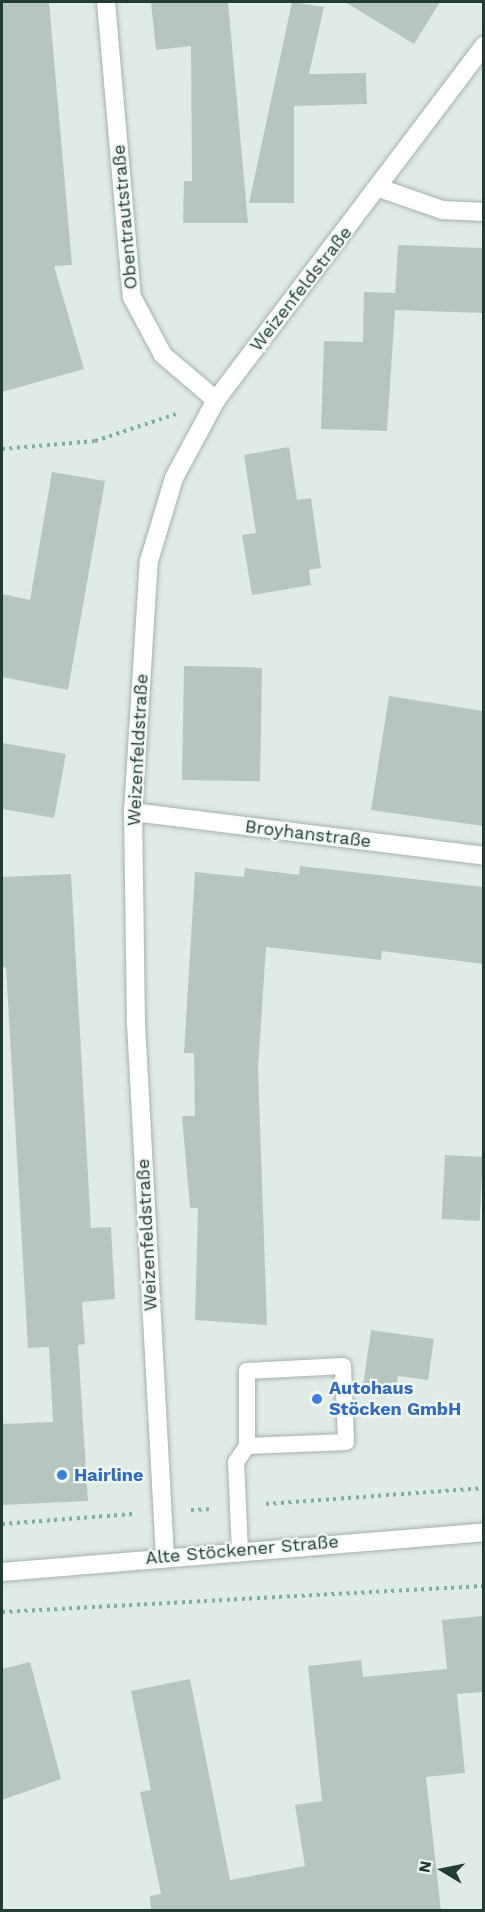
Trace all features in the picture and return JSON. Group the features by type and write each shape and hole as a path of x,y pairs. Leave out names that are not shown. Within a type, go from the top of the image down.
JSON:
{"street":[{"name":"Obentrautstraße","path":"106,2 132,297 163,355 216,400"},
{"name":"Weizenfeldstraße","path":"165,1557 136,1024 133,812 149,561 174,478 216,400 380,188 483,45"},
{"path":"380,188 443,210 483,212"},
{"name":"Broyhanstraße","path":"133,812 483,856"},
{"name":"Alte Stöckener Straße","path":"2,1572 483,1532"}],"lane":[{"path":"240,1552 236,1462 247,1446 247,1371 343,1366 346,1442 247,1446"}],"path":[{"path":"2,449 95,441 216,400"},
{"path":"2,1611 483,1586"}],"building":[{"path":"2,2 49,2 72,265 54,266 84,369 2,392"},
{"path":"151,2 228,2 248,223 183,223 184,181 192,181 191,46 156,50"},
{"path":"292,2 324,7 309,74 366,73 367,104 294,106 294,203 249,203"},
{"path":"345,2 440,2 414,44"},
{"path":"398,245 483,248 483,313 395,310 387,431 321,429 324,341 363,342 364,292 395,293"},
{"path":"289,447 297,500 311,498 321,568 309,570 311,585 252,595 242,535 256,533 244,455"},
{"path":"52,472 105,481 68,690 2,677 2,594 30,600"},
{"path":"184,666 262,667 260,781 182,780"},
{"path":"389,696 483,711 483,826 371,810"},
{"path":"2,743 66,754 54,818 2,809"},
{"path":"300,866 483,887 483,964 382,951 381,960 266,947 258,1068 267,1325 195,1320 198,1208 190,1208 182,1116 195,1116 194,1053 184,1053 195,872 244,877 245,868 299,875"},
{"path":"71,874 91,1228 111,1227 115,1299 82,1302 85,1344 78,1345 88,1501 2,1505 2,1424 53,1422 49,1347 28,1348 6,967 2,968 2,877"},
{"path":"445,1155 483,1157 480,1221 442,1219"},
{"path":"371,1330 434,1339 428,1380 398,1376 396,1391 363,1386"},
{"path":"483,1616 483,1692 457,1694 465,1773 426,1777 441,1911 151,1911 150,1896 161,1894 140,1792 151,1790 131,1691 190,1679 230,1880 305,1866 295,1805 322,1801 308,1666 361,1660 363,1677 447,1669 442,1620"},
{"path":"30,1662 61,1779 2,1800 2,1669"}],"place":[{"name":"Autohaus Stöcken GmbH","path":"317,1399"},
{"name":"Hairline","path":"62,1475"}]}
